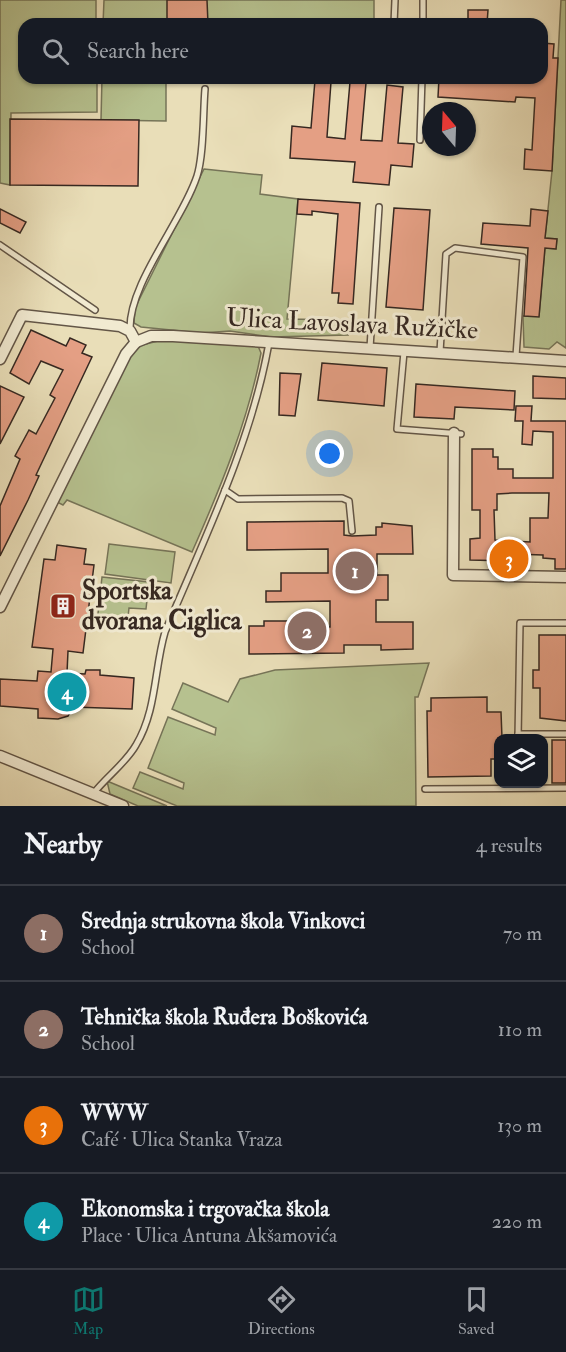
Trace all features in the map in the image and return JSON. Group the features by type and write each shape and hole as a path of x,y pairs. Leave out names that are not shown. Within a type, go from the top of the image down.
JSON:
{"street":[{"path":"0,359 22,315 103,323 130,331 136,342 126,354 0,607"},
{"name":"Ulica Lavoslava Ružičke","path":"136,342 151,336 173,336 566,360"},
{"path":"458,433 453,575 566,577"},
{"path":"0,756 123,806"},
{"path":"89,806 93,794"}],"lane":[{"path":"394,18 395,0"},
{"path":"423,0 423,18"},
{"path":"420,140 422,84"},
{"path":"130,331 129,319 136,297 198,175 205,89"},
{"path":"370,348 379,207"},
{"path":"0,245 95,310"},
{"path":"440,352 446,254 455,248 523,257 516,356"},
{"path":"93,794 130,754 140,737 158,678 160,648 165,632 225,490 249,419 269,343"},
{"path":"404,350 397,429 458,433"},
{"path":"225,490 238,499 342,498 349,501 352,531"},
{"path":"518,734 520,623 566,623"},
{"path":"548,735 566,734"},
{"path":"425,789 494,787"},
{"path":"548,787 566,788"}],"green space":[{"path":"0,0 96,0 96,18 18,18 18,84 97,84 97,112 11,113 10,185 0,183"},
{"path":"104,0 374,0 374,18 103,18"},
{"path":"561,0 566,0 566,348 557,342 549,349 524,347 523,316 539,316 545,248 556,249 557,239 545,238 552,171"},
{"path":"102,84 166,84 166,121 101,120"},
{"path":"204,169 262,175 260,194 298,199 287,319 343,320 348,335 271,337 230,331 201,333 141,327 134,323 135,308"},
{"path":"162,340 258,346 261,353 249,404 232,454 192,552 67,500 63,505 57,502 131,353 142,345"},
{"path":"109,544 175,552 171,583 105,574"},
{"path":"102,577 149,582 146,609 129,608 127,626 97,623"},
{"path":"429,663 418,697 415,697 416,806 177,806 133,788 140,772 183,789 184,783 148,768 168,717 215,735 216,728 172,709 183,683 228,702 240,679 275,670"},
{"path":"107,781 167,806 138,806 110,794"}],"building":[{"path":"167,0 207,0 208,18 167,18"},
{"path":"468,10 488,10 487,18 468,18"},
{"path":"548,44 554,44 553,58 558,58 552,171 524,169 525,149 532,150 535,98 516,97 515,102 438,97 439,84 548,84"},
{"path":"315,84 331,84 327,137 345,139 350,84 366,84 361,140 382,141 387,85 403,87 398,143 414,144 412,167 391,165 389,185 353,182 355,162 290,158 292,126 311,128"},
{"path":"10,119 139,120 138,186 10,185"},
{"path":"298,199 360,203 353,304 338,303 339,293 332,293 338,214 312,211 312,215 297,214"},
{"path":"394,208 430,210 423,310 386,307"},
{"path":"0,209 26,222 20,233 0,223"},
{"path":"531,209 548,211 545,238 557,239 556,249 545,248 539,317 524,316 528,248 481,244 483,223 530,226"},
{"path":"31,330 66,346 70,338 86,345 82,353 92,357 36,475 39,476 28,500 0,556 0,506 20,459 15,456 29,430 36,434 55,398 50,395 63,370 41,361 29,384 10,373"},
{"path":"322,363 387,368 384,406 318,400"},
{"path":"280,373 301,374 295,416 279,415"},
{"path":"533,376 566,378 566,399 533,398"},
{"path":"416,384 515,391 514,410 455,407 454,419 414,417"},
{"path":"0,386 24,397 0,444"},
{"path":"516,406 532,406 531,421 566,421 566,569 555,569 555,559 543,558 543,555 513,554 513,561 470,560 470,539 480,538 480,510 472,510 472,449 493,449 493,457 498,457 498,469 513,469 513,478 553,478 553,432 533,431 532,445 522,444 523,421 515,421","holes":["549,493 548,518 530,518 530,542 495,540 494,510 497,510 497,494"]},
{"path":"344,521 344,535 352,536 376,535 376,527 382,527 382,523 412,526 413,554 377,554 377,575 388,575 388,600 376,600 376,622 413,622 413,649 381,650 381,645 344,645 344,653 249,654 249,626 264,626 264,621 294,621 294,627 330,627 330,601 266,602 266,591 281,591 281,573 328,573 328,549 247,550 247,522"},
{"path":"57,545 86,549 84,564 94,565 83,653 68,651 67,673 85,674 86,670 100,670 100,675 134,678 132,709 73,707 68,716 58,719 38,718 38,709 0,706 0,679 37,681 38,671 51,672 53,649 32,647 44,559 55,560"},
{"path":"539,635 566,635 566,721 540,718 540,688 533,688 533,670 539,670"},
{"path":"487,697 487,712 501,712 502,734 494,734 491,776 428,777 427,711 431,711 431,698"},
{"path":"552,740 566,740 566,783 552,783"}],"place":[{"name":"WWW","path":"509,559"},
{"name":"Srednja strukovna škola Vinkovci","path":"355,571"},
{"name":"Sportska dvorana Ciglica","path":"63,606"},
{"name":"Tehnička škola Ruđera Boškovića","path":"307,631"},
{"name":"Ekonomska i trgovačka škola","path":"67,692"}]}
